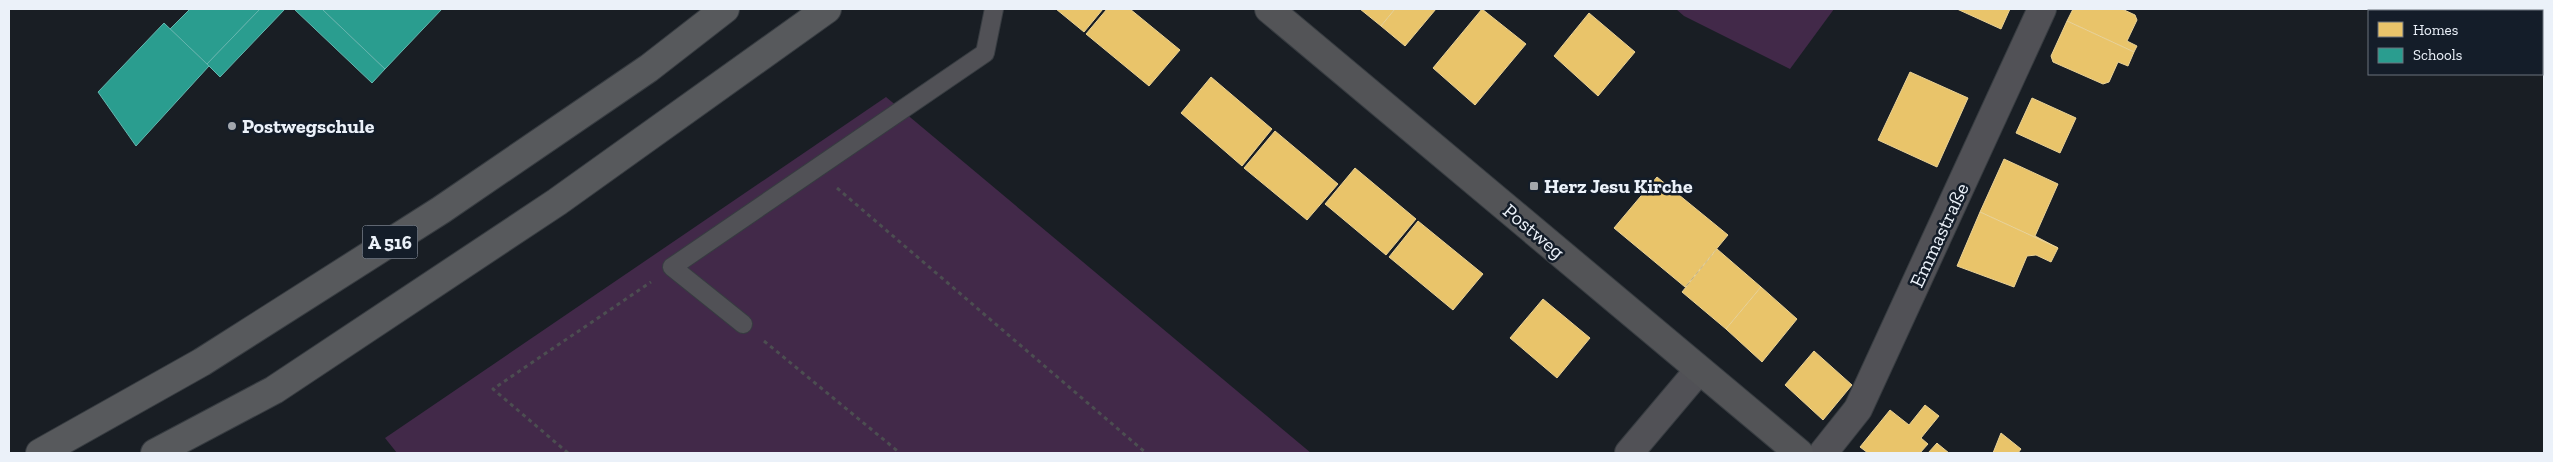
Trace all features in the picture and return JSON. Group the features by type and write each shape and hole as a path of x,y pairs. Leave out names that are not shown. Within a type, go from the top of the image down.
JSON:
{"highway":[{"name":"A 516","path":"40,453 202,362 441,210 649,68 725,9"},
{"path":"155,453 274,390 549,208 827,9"}],"main road":[{"name":"Postweg","path":"1269,9 1799,453"}],"street":[{"name":"Emmastraße","path":"1822,453 1858,409 2042,9"},
{"path":"1629,453 1699,370"}],"lane":[{"path":"743,324 672,267 985,53 994,9"}],"path":[{"path":"815,169 1146,453"},
{"path":"568,453 493,389 672,267"},
{"path":"743,324 900,453"}],"shaded area":[{"path":"1676,9 1834,9 1790,69 1684,16"},
{"path":"886,97 1311,453 397,453 385,438"}],"building: Homes":[{"path":"1056,9 1103,9 1084,32"},
{"path":"1107,9 1130,9 1180,50 1149,86 1086,34"},
{"path":"1360,9 1395,9 1381,26"},
{"path":"1395,9 1436,9 1405,46 1381,26"},
{"path":"1482,9 1526,44 1475,105 1433,68"},
{"path":"1957,9 2010,9 2001,29"},
{"path":"2073,9 2122,9 2135,15 2137,20 2127,41 2137,46 2134,52 2067,21"},
{"path":"1589,13 1635,52 1598,96 1554,56"},
{"path":"2067,21 2134,52 2128,66 2118,62 2109,82 2103,84 2053,62 2051,56"},
{"path":"1910,72 1968,98 1937,167 1878,140"},
{"path":"1211,77 1272,129 1242,166 1181,113"},
{"path":"2032,98 2076,118 2060,153 2016,133"},
{"path":"1275,131 1338,184 1307,220 1244,168"},
{"path":"2004,159 2058,184 2035,236 2058,248 1980,212"},
{"path":"1355,168 1416,219 1386,255 1325,204"},
{"path":"1657,177 1728,235 1685,287 1614,228"},
{"path":"1980,212 2058,248 2051,262 2036,255 2027,256 2014,287 1957,266"},
{"path":"1418,221 1483,274 1453,310 1389,257"},
{"path":"1717,249 1761,287 1726,329 1682,292"},
{"path":"1761,287 1797,319 1762,362 1726,329"},
{"path":"1543,299 1590,338 1557,378 1510,338"},
{"path":"1814,351 1852,385 1823,420 1785,385"},
{"path":"1925,405 1939,416 1921,438 1928,444 1920,453 1868,453 1860,447 1890,410 1909,425"},
{"path":"2001,433 2021,449 2018,453 1993,453"},
{"path":"1938,444 1949,453 1928,453"}],"building: Schools":[{"path":"190,9 260,9 207,64 170,29"},
{"path":"260,9 285,9 220,77 207,64"},
{"path":"294,9 322,9 385,69 372,83"},
{"path":"322,9 442,9 385,69"},
{"path":"164,23 209,66 136,146 98,92"}],"place":[{"name":"Postwegschule","path":"232,126"},
{"name":"Herz Jesu Kirche","path":"1534,186"}]}
